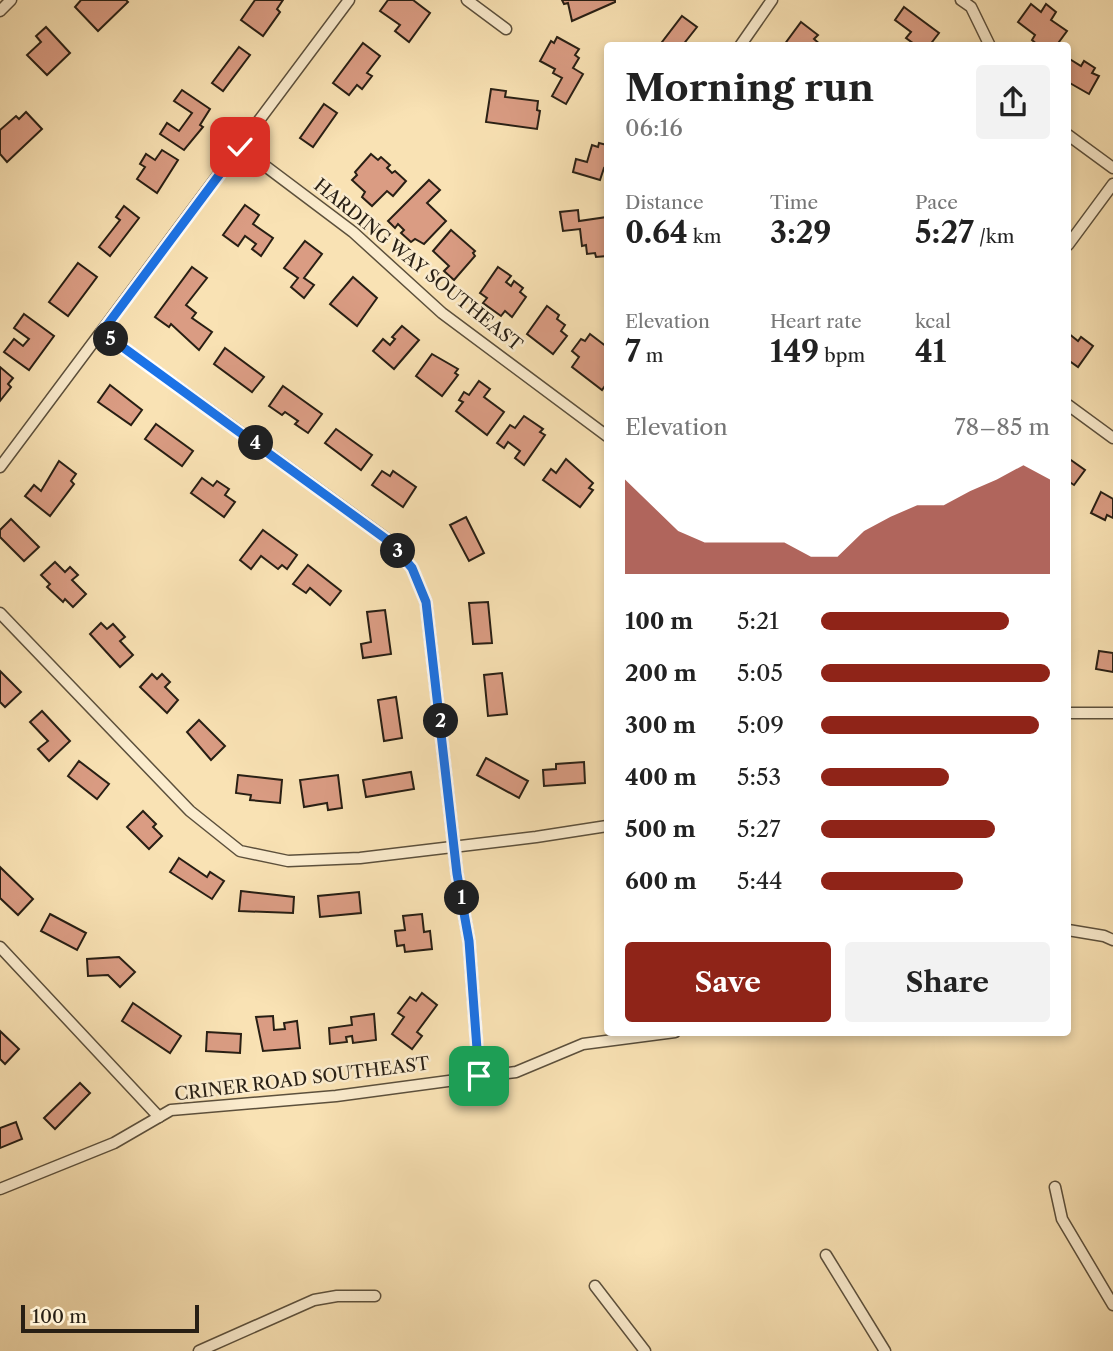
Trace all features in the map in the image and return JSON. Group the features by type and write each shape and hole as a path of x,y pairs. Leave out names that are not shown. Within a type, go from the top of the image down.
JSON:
{"street":[{"path":"0,11 11,0"},
{"path":"0,467 349,0"},
{"path":"467,0 506,29"},
{"path":"743,42 772,0"},
{"path":"961,0 971,8 988,42"},
{"path":"1071,137 1113,169"},
{"name":"HARDING WAY SOUTHEAST","path":"240,147 352,232 442,313 604,434"},
{"path":"1071,241 1113,184"},
{"path":"102,332 390,542 412,568 426,602 454,847 469,941 479,1076"},
{"path":"1071,407 1113,438"},
{"path":"0,613 190,811 240,851 288,861 360,858 604,826"},
{"path":"1071,713 1113,713"},
{"path":"1071,930 1113,940"},
{"name":"CRINER ROAD SOUTHEAST","path":"0,947 159,1117 171,1110 336,1096 516,1072 583,1044 644,1036"},
{"path":"0,1189 114,1143 159,1117"},
{"path":"1055,1187 1062,1219 1113,1305"},
{"path":"826,1255 885,1351"},
{"path":"595,1286 645,1351"},
{"path":"199,1351 314,1300 337,1296 375,1296"}],"building":[{"path":"81,0 128,2 98,31 75,7"},
{"path":"255,0 283,0 277,9 280,12 263,36 241,20"},
{"path":"388,0 413,0 430,13 409,42 395,31 400,25 380,11"},
{"path":"562,0 615,2 572,21 568,3 564,4"},
{"path":"1031,4 1041,12 1046,4 1056,12 1051,20 1067,31 1059,42 1034,42 1032,40 1035,35 1018,22"},
{"path":"904,7 939,33 932,42 912,42 906,38 911,32 895,20"},
{"path":"682,16 697,27 685,42 662,42"},
{"path":"801,22 818,35 814,39 817,42 786,42"},
{"path":"46,27 70,53 47,75 27,55 41,42 36,36"},
{"path":"557,37 579,49 575,55 579,58 573,68 583,74 566,104 552,96 562,78 553,73 555,69 540,61 551,41 554,43"},
{"path":"363,43 380,56 367,73 372,76 362,89 357,85 349,95 333,83"},
{"path":"239,47 250,55 223,91 212,83"},
{"path":"1071,60 1081,66 1084,61 1095,68 1092,73 1099,76 1089,94 1071,84"},
{"path":"491,89 506,91 505,97 538,101 537,110 540,111 537,129 486,122"},
{"path":"182,90 210,109 200,125 203,127 184,150 160,134 167,123 179,131 192,113 174,101"},
{"path":"324,104 337,113 313,147 300,138"},
{"path":"26,112 42,129 7,162 0,154 0,130 16,116 19,119"},
{"path":"599,143 604,144 604,168 600,180 573,172 576,159 587,162 592,145 598,147"},
{"path":"162,150 178,160 157,193 137,179 145,167 140,164 146,154 155,160"},
{"path":"371,154 378,160 381,157 390,165 387,168 392,173 395,171 406,181 393,196 387,191 372,206 362,197 365,192 352,180 357,175 355,172"},
{"path":"429,180 440,190 427,203 446,221 424,244 415,239 411,242 401,233 404,230 398,224 395,228 388,221"},
{"path":"245,205 259,215 253,224 273,238 261,256 252,249 256,244 245,236 238,246 223,235"},
{"path":"124,206 139,218 110,256 99,247 120,220 116,217"},
{"path":"578,210 579,221 604,217 604,256 587,254 586,245 582,246 580,229 563,231 560,212"},
{"path":"451,230 475,251 475,256 454,280 444,271 449,266 433,251"},
{"path":"305,241 322,254 304,278 314,285 304,298 291,287 298,278 284,268"},
{"path":"78,263 97,277 68,316 49,302"},
{"path":"192,267 207,278 186,305 196,313 192,318 212,332 199,350 171,324 169,327 155,317"},
{"path":"498,267 511,276 506,282 511,286 514,281 523,288 520,292 526,297 512,317 505,311 501,316 483,303 487,298 480,293"},
{"path":"353,277 377,298 357,326 330,304"},
{"path":"547,306 559,315 557,319 565,325 561,331 567,336 553,354 527,334"},
{"path":"24,314 54,336 29,370 4,352 14,339 23,346 29,339 14,328"},
{"path":"402,326 419,340 394,369 373,351 383,339 390,345 395,339 392,337"},
{"path":"590,334 604,345 602,390 572,367 579,357 572,351 581,339 585,341"},
{"path":"1071,335 1078,341 1081,337 1093,346 1078,367 1071,362"},
{"path":"225,348 264,377 252,392 214,364"},
{"path":"432,354 458,369 455,373 458,375 442,396 416,376"},
{"path":"0,367 13,378 8,384 11,387 0,401"},
{"path":"479,381 490,389 484,397 504,412 487,435 456,411 463,402 459,400 464,392 469,395"},
{"path":"110,385 142,410 131,425 98,402"},
{"path":"283,386 322,414 308,433 295,424 298,421 285,412 282,415 269,406"},
{"path":"524,416 543,429 540,432 545,435 524,465 515,458 520,451 508,442 504,448 497,443 510,425 515,428"},
{"path":"156,424 193,451 182,466 145,439"},
{"path":"336,429 372,455 361,470 325,443"},
{"path":"566,459 593,483 589,488 593,490 580,507 543,480 551,469 556,473"},
{"path":"1071,460 1085,470 1074,485 1071,483"},
{"path":"59,461 76,474 71,481 74,484 50,516 25,496 34,485 41,491"},
{"path":"382,471 390,476 393,471 416,487 403,507 372,485"},
{"path":"202,478 213,486 217,481 229,489 225,495 235,502 224,517 191,493"},
{"path":"1101,492 1113,499 1113,518 1107,515 1105,520 1091,513"},
{"path":"466,517 484,553 469,561 450,525"},
{"path":"11,519 39,547 24,561 0,537 0,530"},
{"path":"263,530 297,555 287,569 282,565 278,569 261,556 251,569 240,560"},
{"path":"55,562 65,572 70,567 78,575 72,580 86,594 73,607 65,599 63,602 47,587 50,584 41,575"},
{"path":"308,565 341,591 330,605 310,588 306,593 293,584"},
{"path":"488,602 492,643 473,644 469,603"},
{"path":"385,610 391,654 363,658 361,644 371,642 367,612"},
{"path":"101,623 107,629 113,624 125,637 120,641 133,655 120,667 90,634"},
{"path":"1099,651 1113,653 1113,672 1096,669"},
{"path":"0,671 21,692 5,707 0,702"},
{"path":"502,673 507,714 488,716 484,675"},
{"path":"152,674 157,679 162,674 170,682 165,687 178,700 167,713 140,687"},
{"path":"396,697 402,738 384,741 378,700"},
{"path":"42,711 70,741 49,761 38,749 48,741 30,722"},
{"path":"199,720 225,746 211,760 187,732"},
{"path":"486,758 528,781 519,798 477,775"},
{"path":"79,761 109,784 97,799 68,776"},
{"path":"584,762 585,783 544,786 543,770 556,769 556,764"},
{"path":"411,772 414,789 366,797 363,780"},
{"path":"238,775 282,780 280,803 250,800 251,795 236,793"},
{"path":"338,775 342,808 328,810 327,803 304,807 300,780"},
{"path":"143,811 156,824 153,827 162,836 149,849 127,827"},
{"path":"179,858 207,877 210,872 224,881 212,899 170,872"},
{"path":"0,867 33,899 18,915 0,898"},
{"path":"241,891 294,897 293,913 239,911"},
{"path":"359,892 361,913 320,917 318,896"},
{"path":"50,914 86,933 77,950 41,931"},
{"path":"422,914 424,932 430,931 432,949 405,952 404,945 397,946 395,931 405,930 403,916"},
{"path":"119,957 135,972 120,987 108,975 88,976 87,959"},
{"path":"422,993 437,1005 417,1032 422,1036 412,1049 392,1034 404,1017 398,1013 410,997 416,1001"},
{"path":"133,1003 181,1036 170,1053 122,1021"},
{"path":"374,1014 376,1040 353,1043 352,1036 346,1037 347,1042 330,1044 329,1028 352,1025 351,1017"},
{"path":"273,1016 274,1030 285,1029 284,1023 297,1021 300,1048 263,1051 256,1017"},
{"path":"0,1031 19,1049 5,1064 0,1059"},
{"path":"207,1032 241,1034 240,1053 206,1051"},
{"path":"80,1083 90,1093 55,1129 44,1118"},
{"path":"16,1122 22,1139 0,1148 0,1128"}],"route":[{"path":"240,147 102,332 390,542 412,568 426,602 435,665 457,874 469,941 479,1076"}]}
